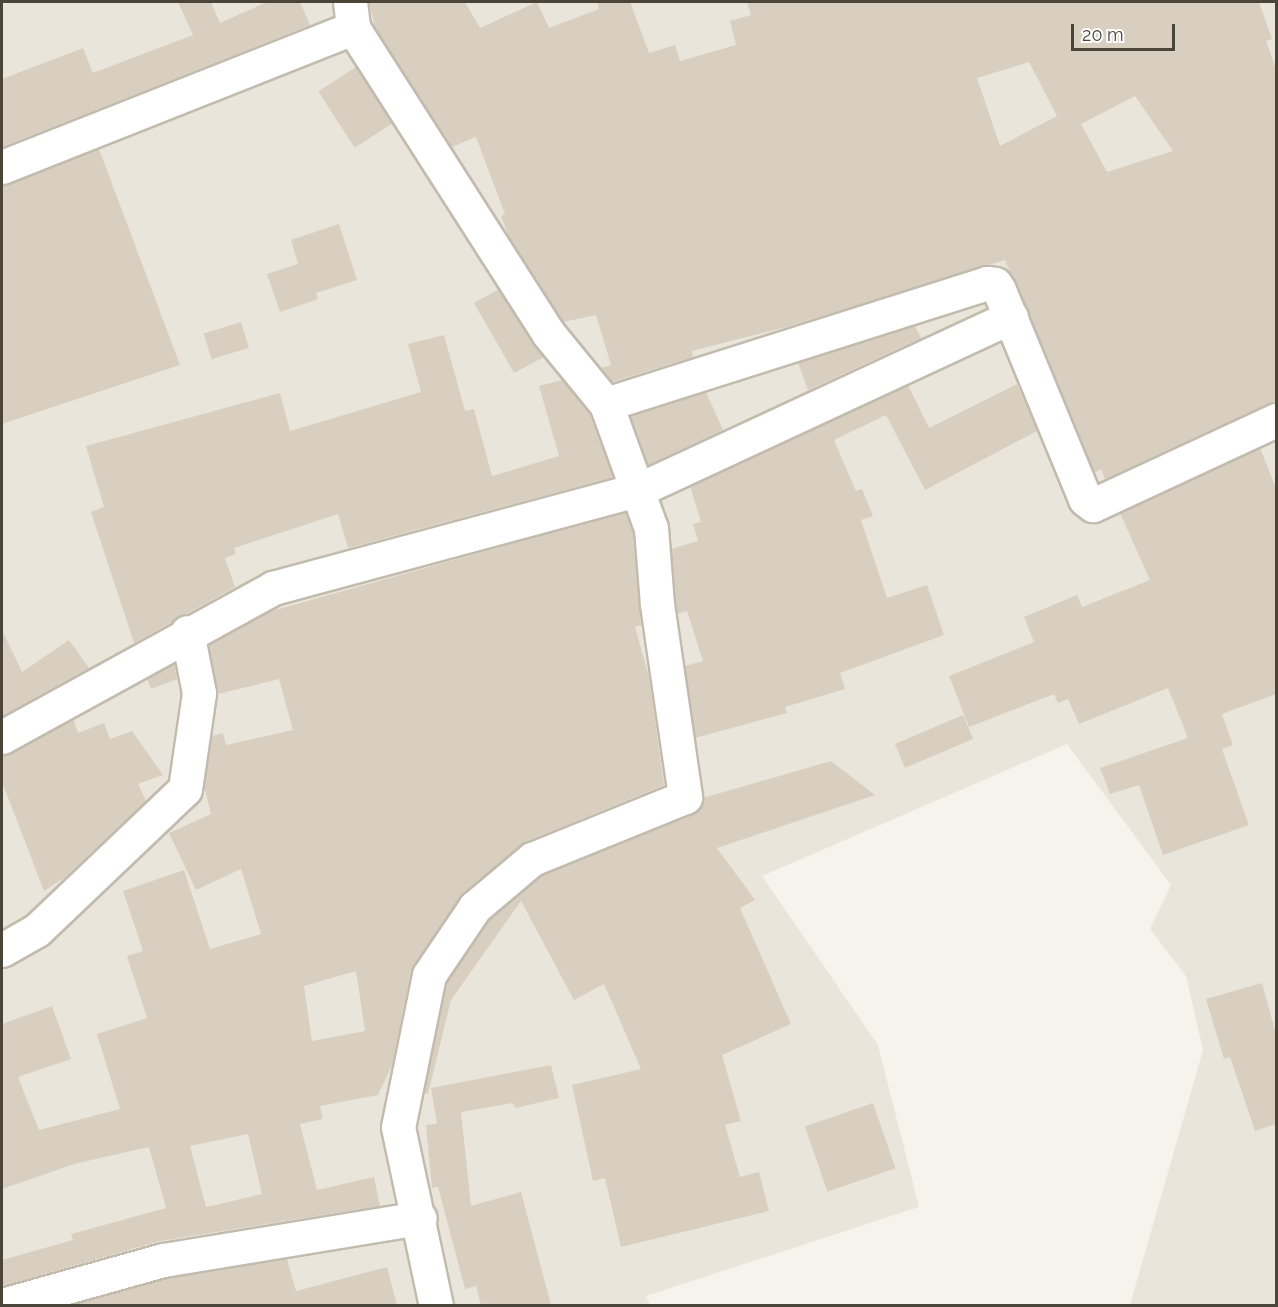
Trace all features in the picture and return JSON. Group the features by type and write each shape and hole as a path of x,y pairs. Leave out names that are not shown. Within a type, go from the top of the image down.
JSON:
{"street":[{"path":"2,167 352,15 548,333 606,404 640,489 651,528 657,604 685,797 532,859 475,908 429,975 398,1127 420,1218 436,1305"},
{"path":"606,404 987,283 995,284 1011,316 1085,499 1093,505 1276,420"},
{"path":"2,738 187,632 273,588 640,489 1011,316"},
{"path":"2,950 37,930 185,789 199,693 187,632"},
{"path":"2,1305 163,1260 420,1218"}],"shaded area":[{"path":"2,2 1276,2 1276,1305 1130,1305 1203,1050 1186,976 1150,929 1171,885 1067,744 762,876 878,1045 919,1207 646,1296 650,1305 2,1306"}],"building":[{"path":"178,2 211,2 220,23 267,2 300,2 310,25 2,147 2,79 83,48 93,73 193,35"},
{"path":"369,2 465,2 480,28 537,2 549,28 599,9 597,2 630,2 649,53 675,45 680,61 736,45 730,21 751,15 747,2 1259,2 1272,39 1266,41 1276,69 1276,400 1105,479 1101,469 1094,473 1005,260 786,327 692,351 693,357 612,382 601,368 611,365 596,315 563,322 509,237 501,216 505,214 476,137 452,147 375,28","holes":["1029,62 1057,116 1000,146 977,78","1135,96 1173,151 1107,172 1081,124"]},
{"path":"356,67 392,123 355,148 318,92"},
{"path":"99,149 180,365 2,424 2,185"},
{"path":"339,224 357,280 316,293 318,299 280,312 267,274 298,264 291,240"},
{"path":"498,290 544,357 514,373 474,303"},
{"path":"241,322 249,348 212,359 204,333"},
{"path":"915,326 921,338 808,390 798,363"},
{"path":"444,335 465,411 474,409 492,476 559,456 539,386 562,380 589,413 613,477 348,548 338,514 234,548 236,554 225,558 235,587 134,643 91,512 104,507 86,446 280,393 290,431 421,392 408,344"},
{"path":"1017,384 1037,431 925,490 886,415 834,440 856,491 862,489 873,516 861,520 887,598 927,585 944,635 840,673 845,689 785,707 787,713 695,738 685,666 703,661 687,611 677,614 671,549 698,541 693,524 701,522 690,486 908,385 929,428"},
{"path":"706,392 723,430 648,465 630,416"},
{"path":"1260,448 1276,488 1276,694 1222,714 1233,745 1222,749 1249,825 1163,855 1139,785 1110,794 1100,768 1188,738 1168,688 1079,724 1068,699 1058,703 1054,694 969,727 949,676 1034,642 1024,617 1077,595 1082,607 1150,580 1120,513"},
{"path":"625,512 633,532 641,625 635,627 649,677 664,785 525,842 463,893 411,971 392,1065 378,1095 320,1106 323,1119 300,1124 317,1190 374,1177 380,1206 160,1241 2,1286 2,1260 73,1240 71,1234 166,1208 149,1147 74,1164 2,1189 2,1024 52,1006 71,1059 18,1077 39,1130 120,1109 97,1034 147,1018 127,956 143,951 123,891 184,870 210,949 261,934 241,869 196,890 169,833 211,814 204,786 212,736 223,733 226,745 293,730 279,679 218,694 209,645 268,612","holes":["356,971 365,1031 312,1041 304,986","248,1134 262,1194 206,1207 190,1146"]},
{"path":"2,630 22,672 69,640 89,668 2,716"},
{"path":"174,664 177,679 151,689 147,679"},
{"path":"963,715 973,739 905,768 895,744"},
{"path":"73,719 78,733 104,723 110,739 132,731 163,775 138,784 146,801 65,877 44,891 2,782 2,756"},
{"path":"831,761 875,795 717,848 755,900 740,908 791,1024 722,1055 741,1121 725,1125 740,1177 759,1172 769,1211 621,1247 605,1178 593,1181 572,1085 641,1069 604,984 574,1000 521,901 451,1000 428,1094 424,1093 447,982 489,920 542,875 692,814 703,798"},
{"path":"1262,983 1276,1034 1276,1124 1255,1131 1230,1057 1224,1059 1206,999"},
{"path":"551,1065 559,1098 515,1108 513,1103 461,1112 471,1206 521,1192 551,1305 481,1305 476,1286 465,1289 438,1187 432,1188 426,1125 437,1124 431,1088"},
{"path":"873,1103 895,1168 827,1192 805,1126"},
{"path":"287,1259 296,1291 387,1267 397,1305 70,1305 167,1278"}]}
